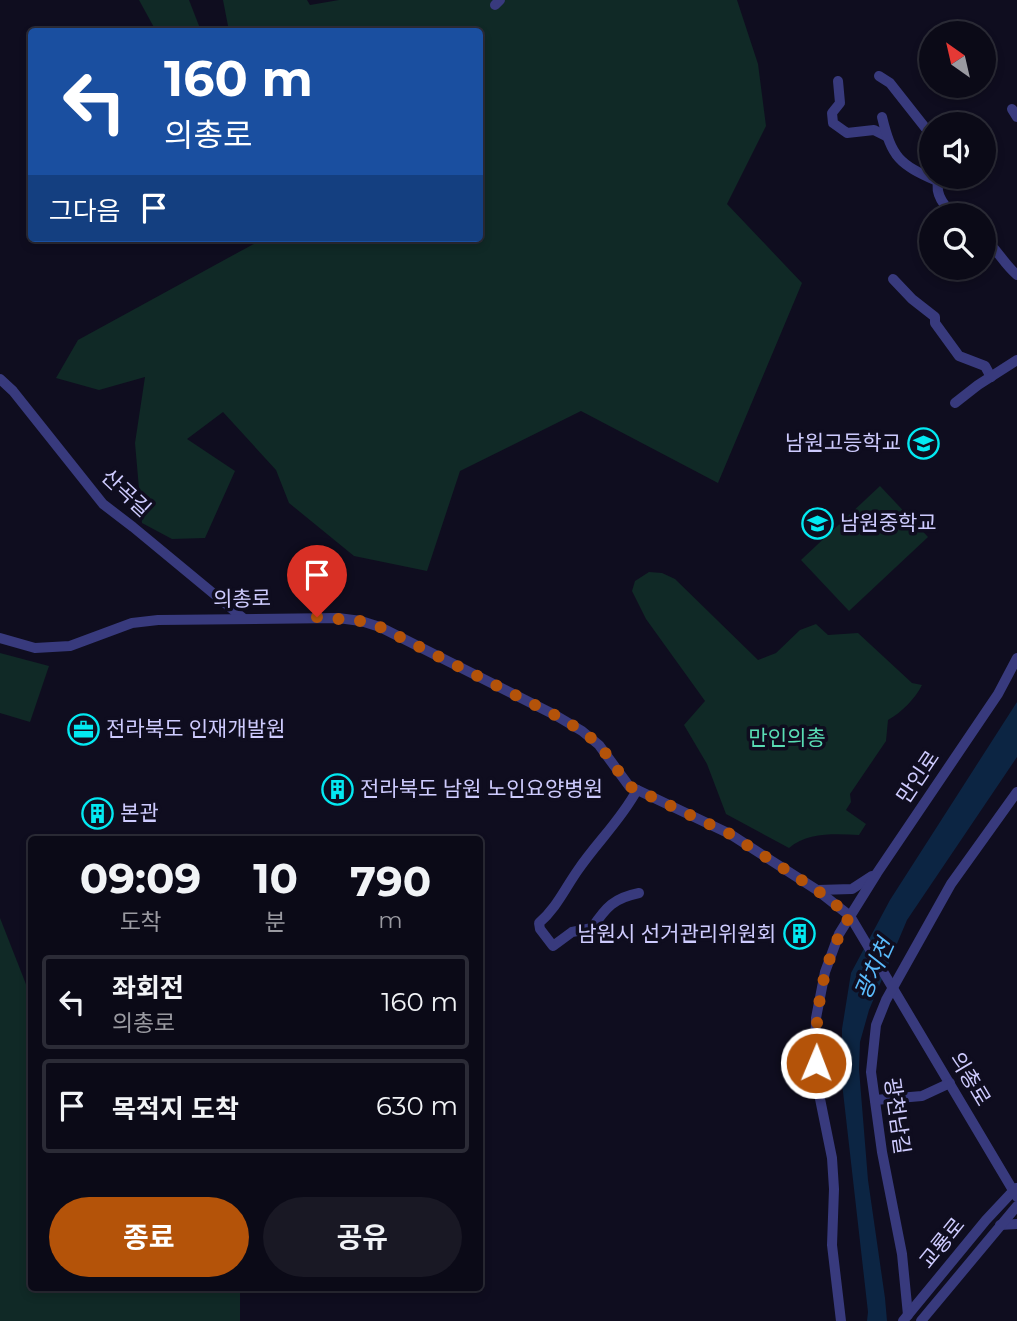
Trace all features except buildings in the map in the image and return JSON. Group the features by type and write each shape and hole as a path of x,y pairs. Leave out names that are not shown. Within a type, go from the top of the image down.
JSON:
{"street":[{"path":"879,76 890,83 919,120"},
{"path":"838,81 840,103 832,113 833,123 847,133 874,130 887,136"},
{"path":"882,117 894,154 904,164 919,170"},
{"path":"996,249 1017,275"},
{"path":"893,279 935,317 935,323 959,356 985,366 991,376"},
{"path":"955,403 1017,360"},
{"name":"산곡길","path":"0,379 13,391 103,504 243,618"},
{"name":"의총로","path":"0,638 35,648 52,648 69,646 132,622 243,618 338,618 361,621 380,627 555,715 585,733 609,757 629,786 730,834 817,890 850,916 1016,1191"},
{"name":"만인로","path":"841,1321 832,1245 832,1158 817,1084 815,1042 820,994 828,960 850,916 998,694 1017,658"},
{"path":"637,790 624,813 578,870 557,905 539,923 540,929 553,946 572,932 592,928 605,910 622,897 639,893"},
{"name":"광천남길","path":"905,1318 902,1254 871,1072 876,1025 892,985 951,884 1017,792"},
{"path":"817,890 852,889 877,873"},
{"path":"874,1100 922,1096 950,1083"},
{"name":"교룡로","path":"905,1318 1016,1191"},
{"name":"교룡로","path":"921,1321 1017,1206"},
{"path":"1000,1225 1017,1224"}],"green space":[{"path":"139,0 189,0 200,28 154,28"},
{"path":"223,0 307,0 310,5 339,0 737,0 758,64 766,126 727,204 802,283 718,483 581,411 460,471 427,571 354,556 289,503 276,470 223,412 187,439 235,471 205,538 172,539 142,523 135,443 145,377 99,390 56,378 78,340 257,242 483,242 483,28 228,28"},
{"path":"880,486 928,537 849,611 801,560"},
{"name":"만인의총","path":"649,572 662,573 675,579 758,660 776,653 800,630 816,624 828,635 858,633 912,683 922,685 908,705 888,720 886,741 850,794 851,802 846,810 866,824 859,835 831,834 813,837 789,848 726,814 707,764 684,725 705,701 646,619 632,591 635,581"},
{"path":"0,653 49,666 30,722 0,713"},
{"path":"0,918 28,989 28,1291 240,1291 240,1321 0,1321"}],"water":[{"name":"광치천","path":"1017,702 1017,757 907,920 869,1010 860,1042 859,1069 868,1180 887,1321 867,1321 842,1083 842,1029 851,973 890,900"}],"place":[{"name":"남원고등학교","path":"924,443"},
{"name":"남원중학교","path":"817,523"},
{"name":"전라북도 인재개발원","path":"83,729"},
{"name":"전라북도 남원 노인요양병원","path":"337,789"},
{"name":"본관","path":"97,813"},
{"name":"남원시 선거관리위원회","path":"799,934"}],"route":[{"path":"317,617 361,621 380,627 555,715 599,744 629,786 730,834 817,890 850,916 834,944 825,972 816,1018 816,1063"}]}
